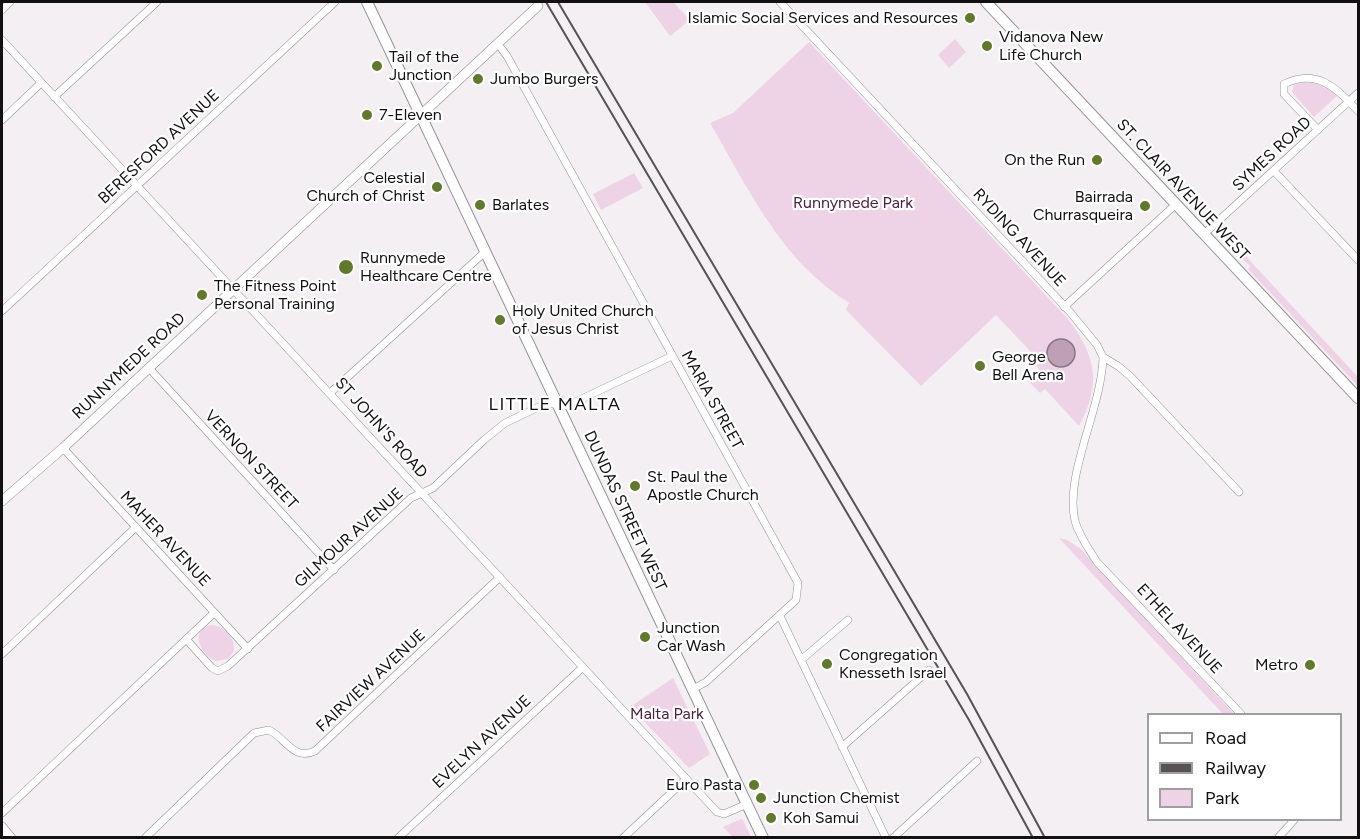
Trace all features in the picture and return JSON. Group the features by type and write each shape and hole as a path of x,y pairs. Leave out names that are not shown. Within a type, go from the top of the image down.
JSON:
{"main road":[{"name":"DUNDAS STREET WEST","path":"367,2 763,837"},
{"name":"ST. CLAIR AVENUE WEST","path":"986,2 1359,398"}],"street":[{"path":"2,10 10,2"},
{"path":"54,97 157,2"},
{"name":"BERESFORD AVENUE","path":"2,311 335,2"},
{"name":"RYDING AVENUE","path":"780,2 1064,307 1097,345 1103,357 1130,376 1239,492"},
{"name":"RUNNYMEDE ROAD","path":"2,501 149,368 538,6"},
{"name":"ST JOHN'S ROAD","path":"2,40 717,812 729,813 747,804"},
{"name":"MARIA STREET","path":"498,44 507,56 798,583 796,600 702,684 693,689"},
{"path":"1318,130 1284,94 1284,84 1301,79 1324,81 1333,86 1359,111"},
{"path":"2,120 41,83"},
{"name":"SYMES ROAD","path":"1204,234 1359,93"},
{"path":"1274,171 1359,260"},
{"path":"1064,307 1175,205"},
{"path":"330,393 486,251"},
{"name":"GILMOUR AVENUE","path":"186,639 216,671 228,666 411,498 433,488 505,423 545,404 571,404 672,356"},
{"name":"ETHEL AVENUE","path":"1103,357 1101,388 1075,483 1073,501 1075,520 1081,536 1097,562 1240,713"},
{"name":"VERNON STREET","path":"149,368 334,570"},
{"name":"MAHER AVENUE","path":"63,447 248,649"},
{"path":"2,654 136,527"},
{"name":"FAIRVIEW AVENUE","path":"145,837 254,733 269,730 296,752 306,754 315,751 500,577"},
{"path":"2,813 214,613"},
{"path":"780,616 886,837"},
{"path":"801,660 848,620"},
{"name":"EVELYN AVENUE","path":"398,837 583,667"},
{"path":"842,747 929,670"},
{"path":"893,837 977,761"},
{"path":"623,837 686,779"},
{"path":"1278,837 1292,821"},
{"path":"2,827 11,837"}],"green space":[{"path":"645,2 673,2 690,20 670,36"},
{"path":"955,39 966,52 949,68 938,55"},
{"name":"Runnymede Park","path":"809,42 1068,319 1085,345 1093,371 1091,397 1079,426 1045,389 1040,393 1028,381 1040,370 1032,361 1032,353 996,315 921,386 846,310 849,303 805,268 774,230 710,123 733,113"},
{"path":"1300,83 1320,85 1337,96 1314,117 1292,92 1294,85"},
{"path":"634,173 643,188 601,210 593,194"},
{"path":"1241,251 1358,377 1358,386 1248,269 1250,266 1238,255"},
{"path":"1059,538 1081,549 1233,713 1222,713"},
{"path":"210,625 220,627 231,637 234,651 228,659 215,661 205,653 199,643 200,633"},
{"name":"Malta Park","path":"673,678 710,754 689,768 630,707"},
{"path":"741,819 751,837 733,837 723,827"}],"shaded area":[{"path":"1061,339 1071,343 1075,353 1071,363 1061,367 1051,363 1047,353 1051,343"}],"railway":[{"path":"546,2 969,720 1033,838"},
{"path":"558,2 967,694 1045,838"}],"place":[{"name":"Islamic Social Services and Resources","path":"970,18"},
{"name":"Vidanova New Life Church","path":"987,46"},
{"name":"Tail of the Junction","path":"377,66"},
{"name":"Jumbo Burgers","path":"478,79"},
{"name":"7-Eleven","path":"367,115"},
{"name":"On the Run","path":"1097,160"},
{"name":"Celestial Church of Christ","path":"437,187"},
{"name":"Barlates","path":"480,205"},
{"name":"Bairrada Churrasqueira","path":"1145,206"},
{"name":"Runnymede Healthcare Centre","path":"346,267"},
{"name":"The Fitness Point Personal Training","path":"202,295"},
{"name":"Holy United Church of Jesus Christ","path":"500,320"},
{"name":"George Bell Arena","path":"980,366"},
{"name":"St. Paul the Apostle Church","path":"635,486"},
{"name":"Junction Car Wash","path":"645,637"},
{"name":"Congregation Knesseth Israel","path":"827,664"},
{"name":"Metro","path":"1310,665"},
{"name":"Euro Pasta","path":"754,785"},
{"name":"Junction Chemist","path":"761,798"},
{"name":"Koh Samui","path":"771,818"}],"district":[{"name":"LITTLE MALTA","path":"555,405"}]}
